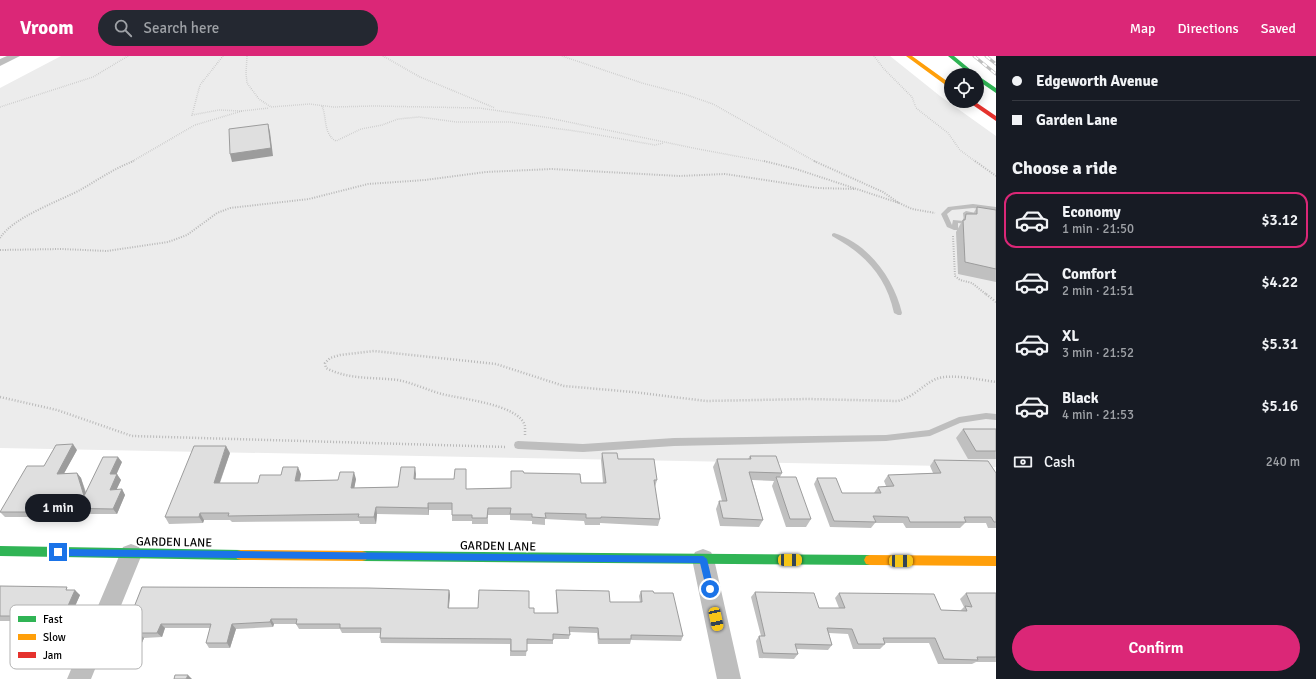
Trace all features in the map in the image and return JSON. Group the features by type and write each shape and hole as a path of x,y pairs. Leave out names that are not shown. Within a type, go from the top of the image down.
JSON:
{"main road":[{"path":"909,56 944,82"},
{"path":"920,56 944,77"},
{"path":"951,56 966,68"},
{"path":"984,82 996,91"},
{"path":"980,108 996,119"},
{"name":"GARDEN LANE","path":"0,551 132,554 996,561"}],"street":[{"path":"0,64 15,56"},
{"path":"110,605 132,554"},
{"path":"703,559 729,679"},
{"path":"79,679 83,669"}],"lane":[{"path":"996,209 964,206 950,208 944,214 949,226 953,229 956,229 955,221 967,224 966,213 996,219"},
{"path":"834,235 848,241 869,259 890,287 898,312"},
{"path":"518,445 583,448 674,442 886,438 930,433 959,420 986,416 996,417"}],"path":[{"path":"0,107 93,77 128,56"},
{"path":"223,56 200,85 192,115 219,110 242,111"},
{"path":"247,56 247,81 257,97 267,106 271,107"},
{"path":"383,56 420,76 501,111"},
{"path":"562,56 627,78 713,104 800,154 834,171 883,192 899,203"},
{"path":"874,56 884,69 912,96 916,108 921,113 948,134 960,150 996,176"},
{"path":"0,238 3,233 25,218 81,190 118,167 138,159 195,125 242,111 310,104 334,107 374,106 479,108 586,124 667,142 762,160 796,169 899,203 912,209 924,212 946,212"},
{"path":"322,106 324,109 325,124 328,132 332,139 336,141 361,129 398,120 419,117 450,122 510,122 582,132 641,143 655,144 667,142"},
{"path":"0,250 61,249 107,251 168,242 183,237 217,213 230,208 309,199 368,184 425,180 486,172 552,170 679,176 725,174 818,188 855,189"},
{"path":"953,229 955,276 960,280 972,283 996,302"},
{"path":"0,397 57,410 132,436 505,447 518,445 524,438 526,431 524,423 518,416 505,408 441,394 408,382 351,377 335,374 326,368 325,363 330,358 340,355 367,352 406,354 457,361 496,364 564,386 633,392 706,401 808,399 898,401 910,399 936,379 945,378 996,382"}],"shaded area":[{"path":"61,56 890,56 944,99 944,108 957,108 996,136 996,467 0,448 0,88"}],"building":[{"path":"268,124 271,148 230,154 229,129"},
{"path":"977,207 996,210 996,269 965,262 963,220 965,220 966,214 977,214"},
{"path":"963,429 996,429 996,451 976,451"},
{"path":"73,444 57,474 77,473 84,496 103,457 118,457 110,474 117,474 110,490 122,489 113,509 58,508 54,515 35,515 37,512 0,512 27,466 44,466 56,445"},
{"path":"194,446 226,446 214,483 258,483 260,475 281,475 283,467 298,467 295,481 338,480 340,472 354,472 351,488 398,487 401,467 415,467 414,479 454,479 455,469 466,469 466,489 511,488 511,471 523,471 524,473 580,474 581,483 606,483 602,453 617,453 618,459 654,459 657,480 654,480 660,519 601,517 586,518 586,514 545,513 546,518 532,517 532,514 510,514 511,508 488,508 487,518 472,518 472,515 452,515 452,503 428,503 428,508 376,507 374,517 358,517 359,514 228,516 229,513 200,513 199,517 165,517"},
{"path":"750,456 776,456 782,473 749,472 763,520 723,518 719,501 727,501 717,459 751,459"},
{"path":"934,460 988,461 996,473 996,522 994,522 991,517 964,517 966,522 910,522 908,517 873,516 876,522 834,521 817,478 836,478 842,493 881,493 878,487 894,486 888,475 941,473"},
{"path":"776,477 796,477 811,519 790,519"},
{"path":"0,586 67,587 66,590 75,590 68,605 10,605 10,616 0,616"},
{"path":"142,587 368,588 449,590 448,608 478,608 479,590 529,591 529,608 534,608 534,613 558,613 556,590 609,591 610,602 642,602 641,591 653,591 654,593 673,593 683,636 631,635 631,639 599,639 598,628 569,627 570,635 553,634 553,640 527,639 527,651 511,651 511,639 380,638 381,628 340,628 340,624 296,624 297,619 271,619 270,622 232,624 227,643 206,643 211,624 161,624 157,633 142,633 142,605 135,605"},
{"path":"755,592 814,593 819,608 845,608 839,593 934,594 941,610 967,611 965,606 972,607 966,593 996,593 996,657 977,657 978,660 944,659 935,638 883,638 885,644 858,644 852,629 827,628 832,645 795,644 798,654 763,653 759,636 765,636"},
{"path":"175,675 188,675 186,679 174,679"}],"railway":[{"path":"974,56 996,74"},
{"path":"986,56 996,64"}],"traffic: fast":[{"path":"951,56 966,68"},
{"path":"984,82 996,91"},
{"path":"0,551 241,555"},
{"path":"362,556 870,560"}],"traffic: slow":[{"path":"909,56 944,82"},
{"path":"241,555 362,556"},
{"path":"870,560 996,561"}],"traffic: jam":[{"path":"980,108 996,119"}],"route":[{"path":"58,552 703,559 710,589"}]}
